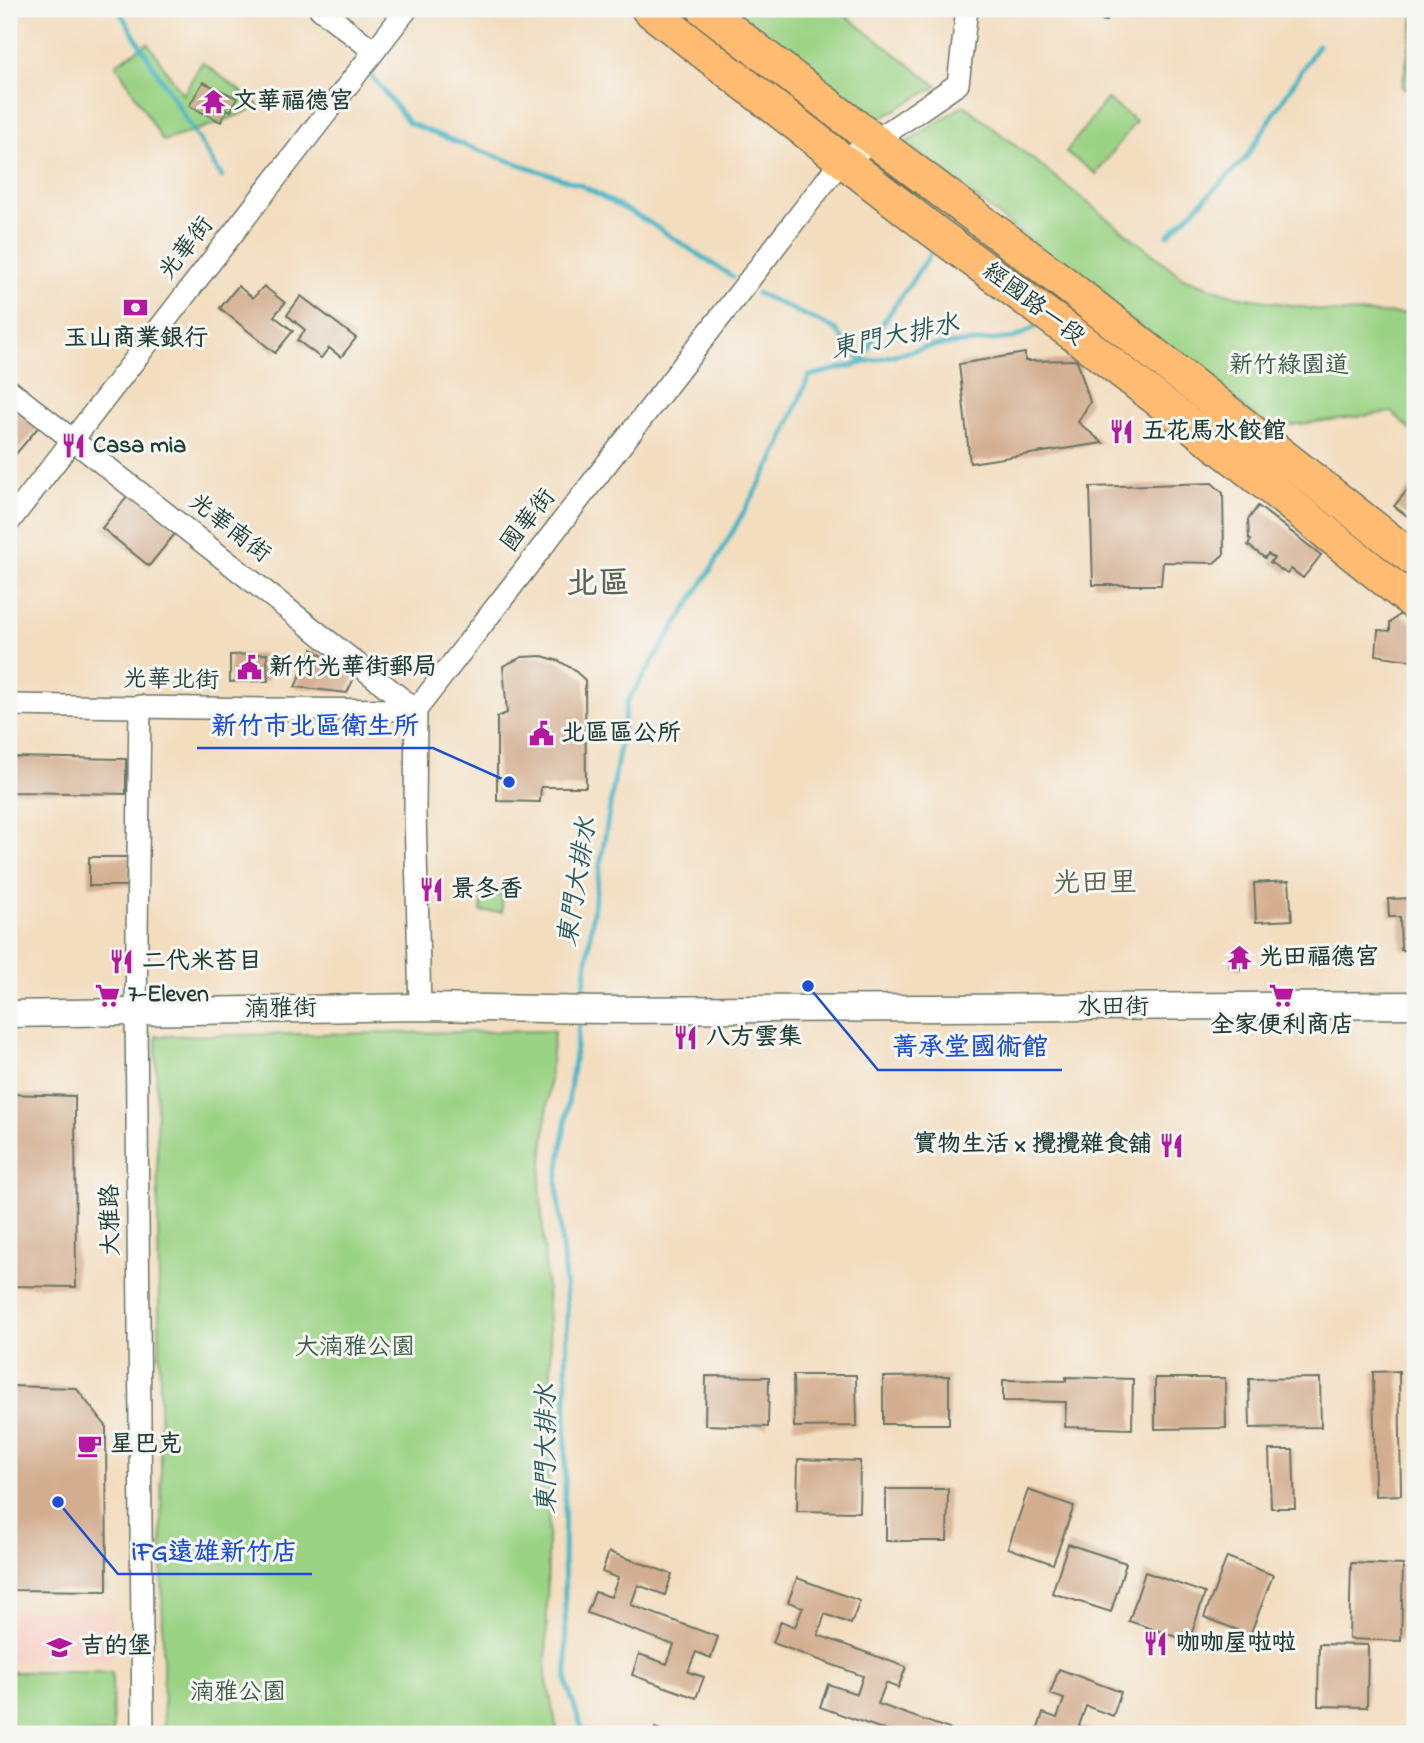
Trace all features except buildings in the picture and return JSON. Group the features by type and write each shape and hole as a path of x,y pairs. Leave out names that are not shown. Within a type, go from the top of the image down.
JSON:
{"main road":[{"name":"經國路一段","path":"648,9 931,229 1040,308 1415,604"},
{"name":"經國路一段","path":"704,9 1064,283 1415,560"}],"street":[{"path":"320,9 374,51"},
{"name":"光華街","path":"9,522 407,9"},
{"name":"國華街","path":"416,709 842,160 875,141 958,84 967,9"},
{"name":"光華南街","path":"9,390 416,709"},
{"name":"光華北街","path":"9,705 416,709"},
{"name":"大雅路","path":"140,706 136,1013 142,1734"},
{"path":"416,709 415,813 420,1007"},
{"name":"水田街","path":"554,1010 1415,1005"},
{"name":"湳雅街","path":"9,1014 420,1007 554,1010"}],"shaded area":[{"name":"吉的堡","path":"9,1610 112,1611 111,1660 9,1662"}],"green space":[{"path":"718,9 837,9 937,86 867,126"},
{"path":"1415,13 1415,89 1402,88"},
{"path":"148,43 183,95 202,62 260,106 163,141 116,64"},
{"path":"1107,99 1136,121 1096,174 1066,152"},
{"name":"新竹綠園道","path":"964,105 1183,278 1235,296 1333,312 1415,314 1415,434 1392,412 1270,428 906,143"},
{"path":"482,895 502,895 502,912 481,912"},
{"name":"大湳雅公園","path":"554,1031 540,1186 551,1352 546,1676 558,1734 164,1734 156,1036"},
{"path":"9,1672 112,1672 113,1734 9,1734"}],"waterway":[{"path":"118,9 222,177"},
{"name":"東門大排水","path":"1168,235 1245,159 1318,45"},
{"path":"371,75 409,123 469,147 581,185 647,221 733,277"},
{"name":"東門大排水","path":"757,293 835,329 862,363 876,333 930,255"},
{"name":"東門大排水","path":"582,1002 595,898 627,702 710,571 775,457 809,376 932,346 1014,338 1039,325"},
{"name":"東門大排水","path":"580,1018 557,1182 567,1309 564,1560 567,1685 584,1734"}],"place":[{"name":"文華福德宮","path":"213,102"},
{"name":"玉山商業銀行","path":"136,308"},
{"name":"五花馬水餃館","path":"1122,432"},
{"name":"Casa mia","path":"73,446"},
{"name":"新竹光華街郵局","path":"249,668"},
{"name":"北區區公所","path":"541,734"},
{"name":"新竹市北區衛生所","path":"509,782"},
{"name":"景冬香","path":"431,890"},
{"name":"光田福德宮","path":"1239,958"},
{"name":"二代米苔目","path":"122,962"},
{"name":"菁承堂國術館","path":"808,986"},
{"name":"7-Eleven","path":"108,995"},
{"name":"全家便利商店","path":"1282,995"},
{"name":"八方雲集","path":"686,1038"},
{"name":"實物生活 x 攪攪雜食舖","path":"1172,1145"},
{"name":"星巴克","path":"90,1445"},
{"name":"iFG遠雄新竹店","path":"58,1502"},
{"name":"咖咖屋啦啦","path":"1156,1644"},
{"name":"吉的堡","path":"60,1647"}],"district":[{"name":"北區","path":"598,585"},
{"name":"光田里","path":"1095,884"}],"park label":[{"name":"湳雅公園","path":"238,1693"}]}
